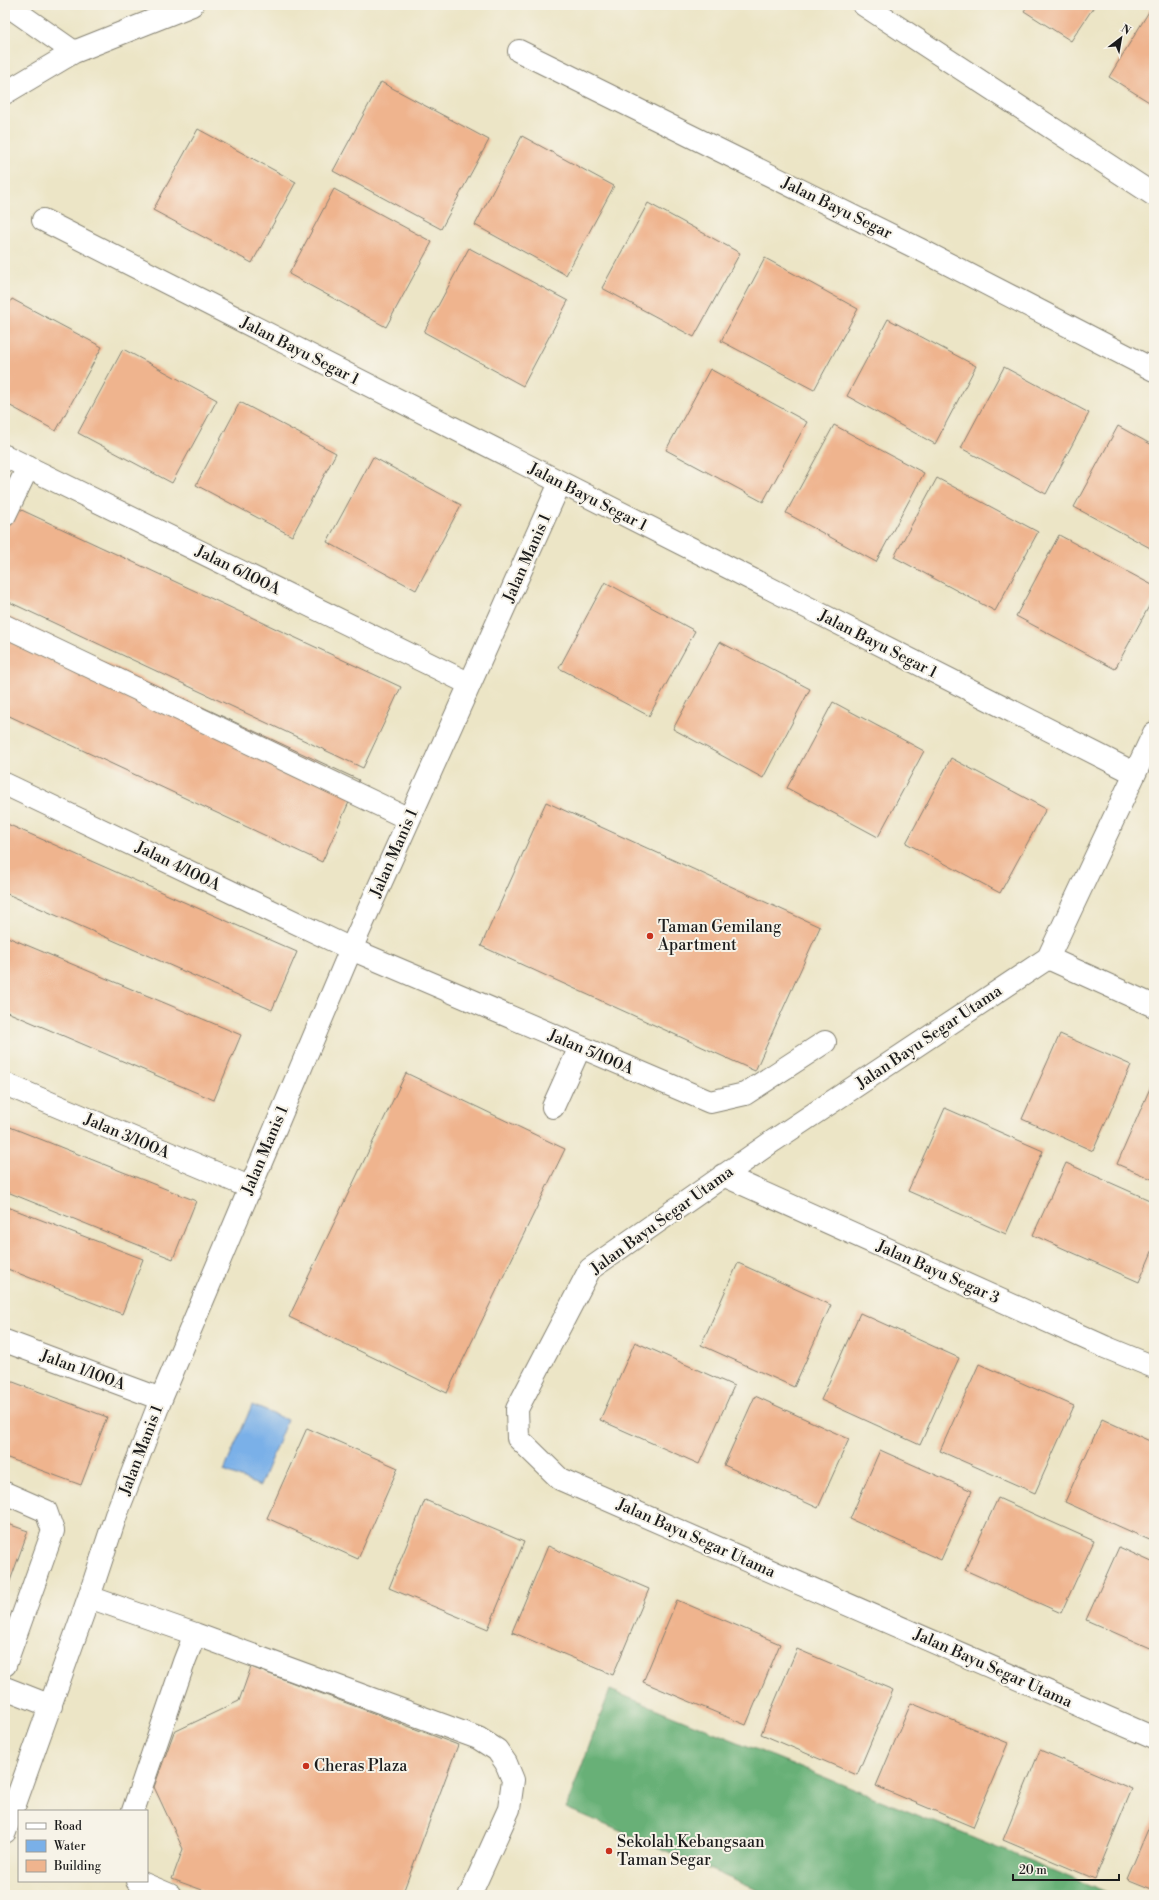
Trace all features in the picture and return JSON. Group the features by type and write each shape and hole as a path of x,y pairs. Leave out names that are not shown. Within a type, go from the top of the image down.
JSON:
{"street":[{"path":"7,5 74,52"},
{"path":"5,93 74,52 192,5"},
{"path":"864,5 1154,196"},
{"name":"Jalan Bayu Segar","path":"519,50 921,250 1154,370"},
{"name":"Jalan Bayu Segar 1","path":"43,220 1134,773"},
{"name":"Jalan 6/100A","path":"5,456 470,684"},
{"path":"5,515 28,468"},
{"name":"Jalan Manis 1","path":"10,1832 116,1515 161,1399 249,1187 351,949 560,483"},
{"path":"5,626 410,819"},
{"path":"1154,733 1048,958 1154,1006"},
{"name":"Jalan 4/100A","path":"5,784 351,949"},
{"name":"Jalan 5/100A","path":"351,949 710,1102 745,1094 825,1042"},
{"name":"Jalan Bayu Segar Utama","path":"1048,958 724,1175 590,1269 517,1409 518,1438 560,1479 1154,1738"},
{"path":"553,1107 580,1047"},
{"name":"Jalan 3/100A","path":"5,1084 249,1187"},
{"name":"Jalan Bayu Segar 3","path":"724,1175 1097,1344 1154,1367"},
{"name":"Jalan 1/100A","path":"5,1341 161,1399"},
{"path":"5,1493 46,1511 53,1531 5,1665"},
{"path":"89,1597 195,1634 478,1738 497,1750 506,1763 513,1780 509,1809 470,1895"},
{"path":"133,1810 195,1634"},
{"path":"5,1688 51,1706"},
{"path":"139,1882 170,1895"}],"green space":[{"path":"610,1690 1114,1895 769,1895 566,1808"}],"water":[{"path":"252,1405 287,1420 260,1486 224,1471"}],"building":[{"path":"1028,5 1095,5 1071,41 1024,11"},
{"path":"1154,5 1154,105 1109,77"},
{"path":"381,82 489,140 441,229 333,171"},
{"path":"198,129 296,182 252,263 153,210"},
{"path":"522,136 614,186 566,275 475,225"},
{"path":"334,189 432,242 386,327 289,274"},
{"path":"648,203 740,253 694,337 602,288"},
{"path":"469,248 568,301 523,386 424,332"},
{"path":"765,258 858,309 814,390 721,341"},
{"path":"12,299 102,347 56,431 5,403 5,311"},
{"path":"888,319 976,366 935,444 847,396"},
{"path":"123,349 217,400 172,483 78,433"},
{"path":"1004,367 1089,413 1046,494 961,448"},
{"path":"710,369 807,422 763,502 666,450"},
{"path":"240,402 336,453 292,536 196,485"},
{"path":"834,425 924,473 876,562 786,513"},
{"path":"1118,426 1154,446 1154,550 1074,507"},
{"path":"373,457 461,505 416,590 327,542"},
{"path":"937,478 1038,532 995,611 894,557"},
{"path":"13,506 401,687 363,768 5,600 5,523"},
{"path":"1059,535 1154,586 1154,597 1115,669 1016,616"},
{"path":"605,582 695,631 649,716 559,668"},
{"path":"5,615 359,780 322,862 5,714"},
{"path":"720,642 810,689 763,778 673,729"},
{"path":"833,702 924,751 878,837 787,788"},
{"path":"951,758 1046,809 1000,893 906,843"},
{"name":"Taman Gemilang Apartment","path":"546,802 820,927 755,1071 481,946"},
{"path":"5,823 297,952 272,1010 5,893"},
{"path":"5,936 241,1035 214,1100 5,1011"},
{"path":"1060,1034 1131,1065 1093,1151 1022,1119"},
{"path":"406,1073 565,1149 447,1393 289,1317"},
{"path":"1154,1079 1154,1180 1117,1164"},
{"path":"945,1108 1043,1151 1006,1234 908,1191"},
{"path":"5,1125 196,1201 173,1259 5,1191"},
{"path":"1066,1163 1154,1202 1154,1247 1139,1282 1033,1235"},
{"path":"5,1206 143,1259 122,1314 5,1268"},
{"path":"738,1263 831,1305 794,1387 701,1345"},
{"path":"860,1313 959,1358 920,1445 821,1400"},
{"path":"635,1342 734,1386 699,1464 600,1420"},
{"path":"979,1364 1074,1406 1035,1493 940,1451"},
{"path":"5,1379 107,1417 81,1485 5,1457"},
{"path":"755,1396 849,1439 818,1508 724,1465"},
{"path":"1102,1419 1154,1443 1154,1542 1065,1502"},
{"path":"307,1428 398,1468 358,1559 267,1518"},
{"path":"880,1450 972,1491 941,1560 850,1519"},
{"path":"998,1498 1094,1541 1061,1613 965,1570"},
{"path":"425,1500 524,1542 488,1629 389,1588"},
{"path":"5,1523 28,1531 5,1595"},
{"path":"548,1546 649,1589 613,1675 512,1632"},
{"path":"1119,1547 1154,1563 1154,1650 1086,1620"},
{"path":"677,1600 780,1644 746,1725 643,1682"},
{"path":"797,1649 893,1690 857,1775 761,1734"},
{"name":"Cheras Plaza","path":"251,1667 458,1745 402,1895 216,1895 172,1879 183,1849 154,1787 174,1732 239,1701"},
{"path":"911,1703 1008,1743 973,1827 876,1786"},
{"path":"1040,1750 1132,1789 1095,1879 1003,1840"},
{"path":"1154,1815 1154,1890 1127,1879"}],"place":[{"name":"Taman Gemilang Apartment","path":"650,936"},
{"name":"Cheras Plaza","path":"306,1766"},
{"name":"Sekolah Kebangsaan Taman Segar","path":"609,1851"}]}
